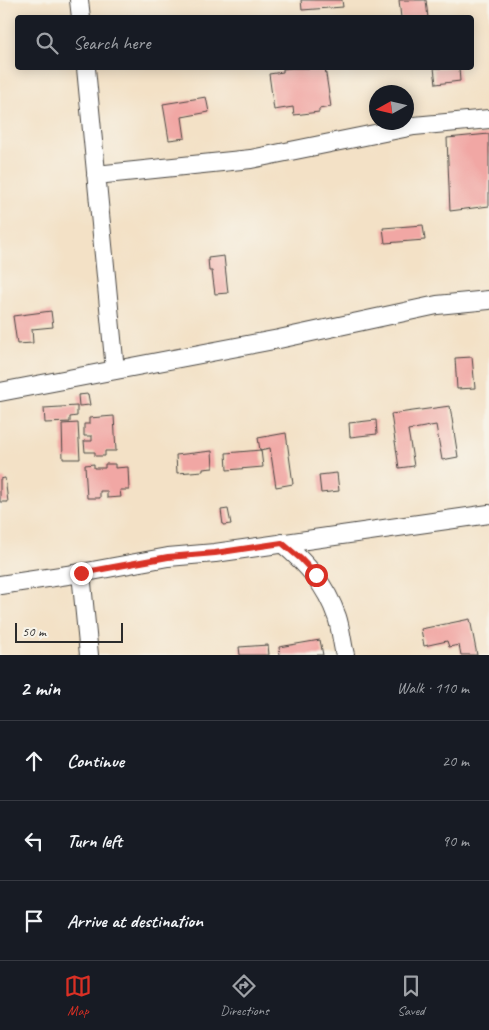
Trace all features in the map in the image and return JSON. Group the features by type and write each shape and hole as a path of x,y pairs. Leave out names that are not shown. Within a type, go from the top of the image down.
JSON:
{"street":[{"path":"79,0 81,15"},
{"path":"86,70 115,370"},
{"path":"96,176 251,159 414,126 489,119"},
{"path":"0,392 279,339 437,305 489,300"},
{"path":"0,585 168,557 215,553 489,514"},
{"path":"282,543 316,575 327,592 337,618 345,655"},
{"path":"81,573 89,655"}],"building":[{"path":"301,0 342,0 343,7 302,10"},
{"path":"399,0 426,0 428,15 401,15"},
{"path":"283,70 325,70 331,107 319,109 319,112 294,115 293,107 274,110 269,74 283,72"},
{"path":"434,70 459,70 460,81 436,84"},
{"path":"206,97 209,112 182,117 185,138 169,140 163,104"},
{"path":"489,134 489,206 450,211 447,138"},
{"path":"423,225 425,240 385,243 383,228"},
{"path":"224,256 228,293 215,294 208,258"},
{"path":"51,311 53,327 32,329 33,343 17,344 13,316"},
{"path":"472,357 475,388 457,389 455,358"},
{"path":"88,394 90,405 79,406 78,395"},
{"path":"77,406 77,416 70,417 70,422 45,423 44,408"},
{"path":"450,406 458,457 442,460 436,425 408,430 414,466 399,468 391,414"},
{"path":"114,416 116,451 105,451 105,456 95,456 95,452 85,452 84,441 92,441 92,436 84,436 84,424 89,424 89,418"},
{"path":"376,420 377,434 350,437 349,423"},
{"path":"78,423 80,459 63,459 62,424"},
{"path":"286,433 293,484 276,487 270,448 260,450 258,438"},
{"path":"261,450 263,467 227,470 226,453"},
{"path":"212,451 213,468 203,469 203,471 177,473 176,455"},
{"path":"94,464 94,468 105,468 105,464 115,464 115,468 128,467 129,490 120,490 121,497 107,498 107,491 100,491 100,498 87,498 85,465"},
{"path":"337,473 339,491 321,493 319,475"},
{"path":"5,478 8,502 0,502 0,479"},
{"path":"228,509 231,524 223,525 221,510"},
{"path":"470,619 477,655 461,655 459,645 449,647 447,641 424,646 421,629"},
{"path":"320,640 323,655 280,655 279,647"},
{"path":"268,645 269,655 240,655 239,647"}],"route":[{"path":"81,573 168,557 215,553 282,543 316,575"}]}
